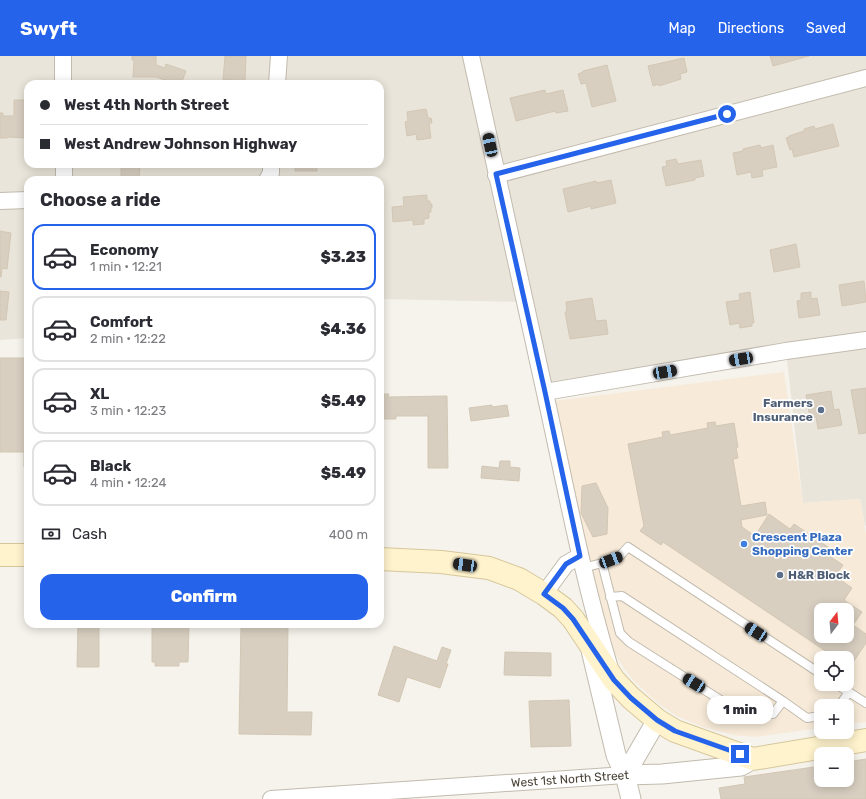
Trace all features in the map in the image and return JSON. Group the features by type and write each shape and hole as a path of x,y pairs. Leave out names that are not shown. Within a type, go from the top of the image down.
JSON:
{"main road":[{"path":"0,554 24,555"},
{"path":"384,559 441,562 489,568 519,579 544,594 563,608 573,619 614,680 631,698 657,720 675,731 753,759"},
{"name":"West 1st North Street","path":"753,759 866,740"}],"street":[{"path":"62,56 63,80"},
{"path":"277,80 279,56"},
{"path":"471,56 581,562 594,614 614,680"},
{"path":"496,174 866,78"},
{"path":"0,200 24,200"},
{"path":"545,392 786,351 866,340"},
{"path":"544,594 566,564 581,562"},
{"path":"590,644 616,755 625,774 631,799"},
{"path":"625,774 657,720"},
{"name":"West 1st North Street","path":"271,799 625,774 662,774 741,766 753,759"}],"lane":[{"path":"581,562 602,564 619,557 628,547 814,669"},
{"path":"602,564 620,633 629,642 733,708 751,714 773,714 783,701"},
{"path":"610,597 622,596 807,718 814,717"},
{"path":"844,699 849,692 866,703"}],"shaded area":[{"path":"0,56 866,56 865,526 860,499 803,503 786,351 545,392 525,302 384,299 384,176 24,176 24,338 0,340"},
{"path":"784,372 803,503 860,499 866,535 866,722 854,723 854,699 814,699 814,729 755,737 733,735 700,726 677,716 659,704 634,681 614,653 605,632 554,401"}],"building":[{"path":"132,56 156,56 156,65 165,68 166,64 186,71 183,80 165,80 156,77 133,77 134,60 132,60"},
{"path":"225,56 246,56 245,80 223,80"},
{"path":"770,56 809,56 773,66"},
{"path":"684,58 687,72 680,74 681,79 659,86 659,84 653,86 648,66"},
{"path":"607,65 616,101 592,107 586,83 581,84 578,74 583,71"},
{"path":"545,90 546,94 563,90 568,111 556,113 555,111 516,121 510,98"},
{"path":"14,100 24,100 24,138 0,138 0,113 3,113 3,116 14,116"},
{"path":"426,109 428,118 431,118 432,123 429,123 431,138 417,140 416,134 407,136 405,122 408,121 407,112"},
{"path":"833,124 839,146 794,157 792,149 790,150 786,138 814,126 815,129"},
{"path":"760,145 761,148 773,145 777,167 762,170 763,176 752,178 751,172 737,175 733,153"},
{"path":"676,159 678,164 701,160 704,176 695,178 695,180 666,186 662,167 667,166 666,161"},
{"path":"121,168 140,168 139,176 121,176"},
{"path":"295,168 317,168 317,171 295,171"},
{"path":"611,180 616,203 591,209 591,206 568,212 563,189 596,181 597,183"},
{"path":"427,195 427,201 430,201 432,208 431,212 429,212 429,218 424,219 424,224 413,225 413,220 393,222 392,207 404,206 403,197"},
{"path":"0,231 11,233 7,269 2,268 1,277 0,277"},
{"path":"796,244 800,267 774,272 770,250"},
{"path":"864,281 866,302 842,306 839,285"},
{"path":"0,291 9,292 6,320 0,320"},
{"path":"750,292 754,323 752,323 752,326 740,328 739,323 730,325 726,302 740,300 739,294"},
{"path":"811,292 811,299 817,298 820,315 799,318 797,301 801,300 801,293"},
{"path":"592,298 596,321 606,320 608,334 570,339 565,312 567,312 566,302"},
{"path":"0,358 24,358 24,452 0,452"},
{"path":"866,388 866,433 859,434 851,390"},
{"name":"Farmers Insurance","path":"831,391 834,410 839,409 842,425 818,429 816,417 810,418 806,395"},
{"path":"384,394 389,394 388,397 447,396 448,468 428,468 428,416 396,416 396,419 384,419"},
{"path":"492,405 492,407 507,405 509,416 471,421 469,408"},
{"name":"Crescent Plaza Shopping Center","path":"715,422 716,426 734,423 738,447 736,448 738,458 733,459 741,506 765,502 767,515 741,520 742,527 755,536 769,514 790,529 794,524 828,547 825,553 843,565 835,576 852,588 844,600 848,603 814,603 814,643 854,643 854,626 866,634 866,643 854,661 854,651 826,651 663,542 661,545 640,531 644,526 628,444 663,437 662,432 669,431 670,435 708,428 707,423"},
{"path":"500,461 510,461 510,467 520,468 519,481 481,478 482,466 499,468"},
{"path":"596,483 608,508 607,534 593,537 581,513 582,486"},
{"name":"Crescent Plaza Shopping Center","path":"854,607 862,612 854,624"},
{"path":"78,628 99,628 99,667 77,667"},
{"path":"152,628 189,628 188,662 179,662 179,666 155,666 155,662 152,662"},
{"path":"241,628 288,628 287,712 312,712 311,735 239,734"},
{"path":"394,646 437,661 442,647 451,650 440,688 407,677 399,702 378,695"},
{"path":"505,652 551,653 551,676 504,675"},
{"path":"569,700 571,746 531,747 529,701"},
{"path":"866,759 866,799 721,799 719,788 745,784 744,777 814,767 814,787 854,787 854,761"}],"place":[{"name":"Farmers Insurance","path":"821,410"},
{"name":"Crescent Plaza Shopping Center","path":"744,544"},
{"name":"H&R Block","path":"780,575"}],"route":[{"path":"727,114 496,174 580,556 566,564 544,594 563,608 573,619 614,680 631,698 657,720 675,731 740,754"}]}
